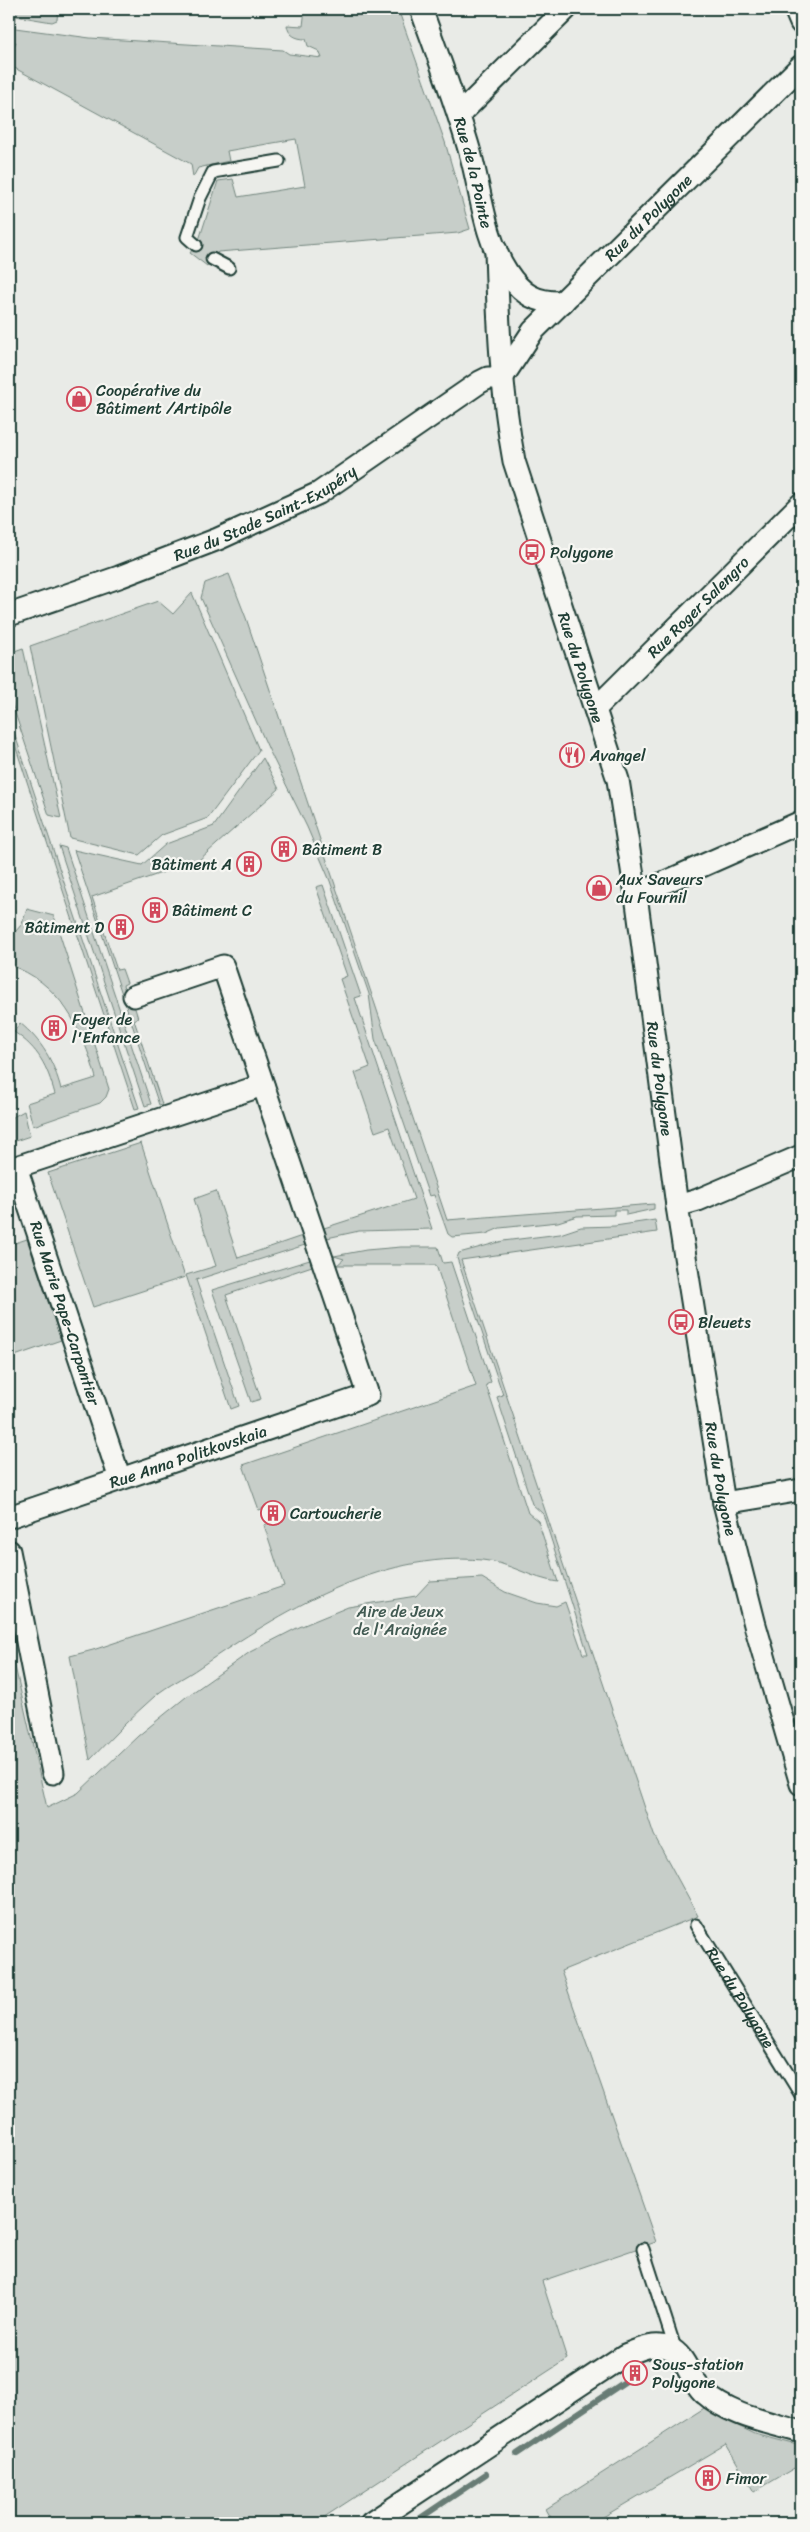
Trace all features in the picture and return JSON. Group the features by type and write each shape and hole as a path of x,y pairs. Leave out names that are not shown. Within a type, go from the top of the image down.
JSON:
{"street":[{"name":"Rue de la Pointe","path":"421,9 459,115 496,250 507,272 532,298 548,302 563,302"},
{"path":"459,115 566,9"},
{"path":"795,9 801,23"},
{"name":"Rue du Polygone","path":"502,378 533,331 801,66"},
{"name":"Rue du Polygone","path":"496,250 502,378 506,420 514,461 618,780 636,896 677,1206 724,1503 750,1606 801,1784"},
{"name":"Rue du Stade Saint-Exupéry","path":"9,615 119,577 218,539 319,493 480,382 488,378 502,378"},
{"name":"Rue Roger Salengro","path":"595,709 801,504"},
{"path":"636,896 801,822"},
{"path":"134,996 224,966 263,1085"},
{"name":"Rue Anna Politkovskaia","path":"9,1517 368,1394 263,1085"},
{"name":"Rue Marie Pape-Carpantier","path":"120,1479 16,1167 263,1085"},
{"path":"677,1206 698,1200 801,1156"},
{"path":"724,1503 801,1490"},
{"path":"9,1552 53,1773"},
{"path":"371,2523 625,2356 641,2348 658,2346 677,2352 696,2385 727,2409 801,2432"}],"lane":[{"path":"196,245 188,237 200,198 213,172 279,161"},
{"path":"212,259 229,268"},
{"name":"Rue du Polygone","path":"696,1926 801,2095"},
{"path":"643,2249 677,2352"}],"green space":[{"path":"9,9 58,9 57,20 52,22 16,16 15,28 90,38 283,50 289,54 322,58 319,51 308,46 306,39 293,36 289,31 287,25 303,26 305,9 398,9 445,142 470,229 458,233 218,252 207,266 190,253 199,240 218,181 233,179 238,197 305,186 296,139 227,151 229,161 198,168 193,177 191,164 9,65 9,57 16,42 9,42"},
{"path":"229,574 246,618 447,1220 654,1204 654,1209 626,1215 626,1210 614,1210 614,1215 577,1216 558,1222 500,1228 486,1234 452,1237 448,1234 434,1195 429,1196 375,1039 369,994 330,881 201,598 205,583"},
{"path":"192,593 259,750 208,818 162,835 139,855 70,838 30,646 158,601 173,614"},
{"path":"23,648 61,818 49,815 9,695 9,653"},
{"path":"9,717 139,1108 135,1109 9,727"},
{"path":"263,758 279,789 199,860 92,897 117,970 122,969 127,983 123,985 129,1003 133,1002 138,1018 134,1020 162,1104 159,1105 74,850 142,865 166,844 214,826"},
{"path":"59,846 66,848 151,1104 145,1106"},
{"path":"323,885 361,996 355,998 432,1229 359,1231 327,1238 324,1228 414,1199 389,1127 375,1132 355,1073 370,1067 340,979 347,976 316,887"},
{"path":"27,909 54,916 109,1089 106,1097 100,1103 33,1126 27,1103 55,1094 41,1059 23,1038 14,1032 20,1023 35,1037 51,1061 61,1089 96,1078 84,1042 66,1009 42,983 27,972 9,965 9,939 22,924"},
{"path":"24,1111 30,1136 9,1143 9,1119"},
{"path":"141,1143 185,1277 93,1307 48,1173"},
{"path":"216,1191 238,1258 305,1235 308,1244 196,1280 239,1406 231,1409 186,1275 216,1266 194,1199"},
{"name":"Aire de Jeux de l'Araignée","path":"655,1220 657,1232 461,1260 654,1835 698,1916 561,1971 656,2242 542,2281 567,2359 315,2523 9,2523 9,1658 14,1662 47,1808 78,1793 138,1736 186,1697 250,1652 297,1628 348,1607 416,1596 430,1581 482,1578 505,1592 537,1603 556,1606 565,1602 583,1654 588,1654 543,1514 532,1504 497,1397 503,1395 457,1258 459,1253 503,1241 560,1234 581,1227 615,1226"},
{"path":"27,1239 61,1340 9,1358 9,1245"},
{"path":"401,1247 438,1247 443,1263 451,1262 491,1382 486,1385 528,1513 538,1521 558,1582 539,1578 492,1561 482,1560 444,1560 406,1565 369,1575 298,1607 231,1646 166,1688 138,1711 90,1760 70,1656 284,1586 264,1525 278,1520 273,1505 259,1510 243,1465 476,1386 436,1265 337,1265 344,1259 334,1256 366,1250"},
{"path":"313,1259 315,1265 226,1295 261,1399 251,1402 212,1290"},
{"path":"709,2405 738,2426 755,2434 801,2446 801,2464 754,2492 726,2444 593,2523 554,2523 546,2509"}],"waterway":[{"path":"517,2454 626,2381"},
{"path":"413,2523 486,2474"}],"place":[{"name":"Coopérative du Bâtiment /Artipôle","path":"79,399"},
{"name":"Polygone","path":"532,552"},
{"name":"Avangel","path":"572,755"},
{"name":"Bâtiment B","path":"284,849"},
{"name":"Bâtiment A","path":"249,864"},
{"name":"Aux Saveurs du Fournil","path":"599,888"},
{"name":"Bâtiment C","path":"155,910"},
{"name":"Bâtiment D","path":"121,927"},
{"name":"Foyer de l'Enfance","path":"54,1028"},
{"name":"Bleuets","path":"681,1322"},
{"name":"Cartoucherie","path":"273,1513"},
{"name":"Sous-station Polygone","path":"635,2373"},
{"name":"Fimor","path":"708,2478"}]}
